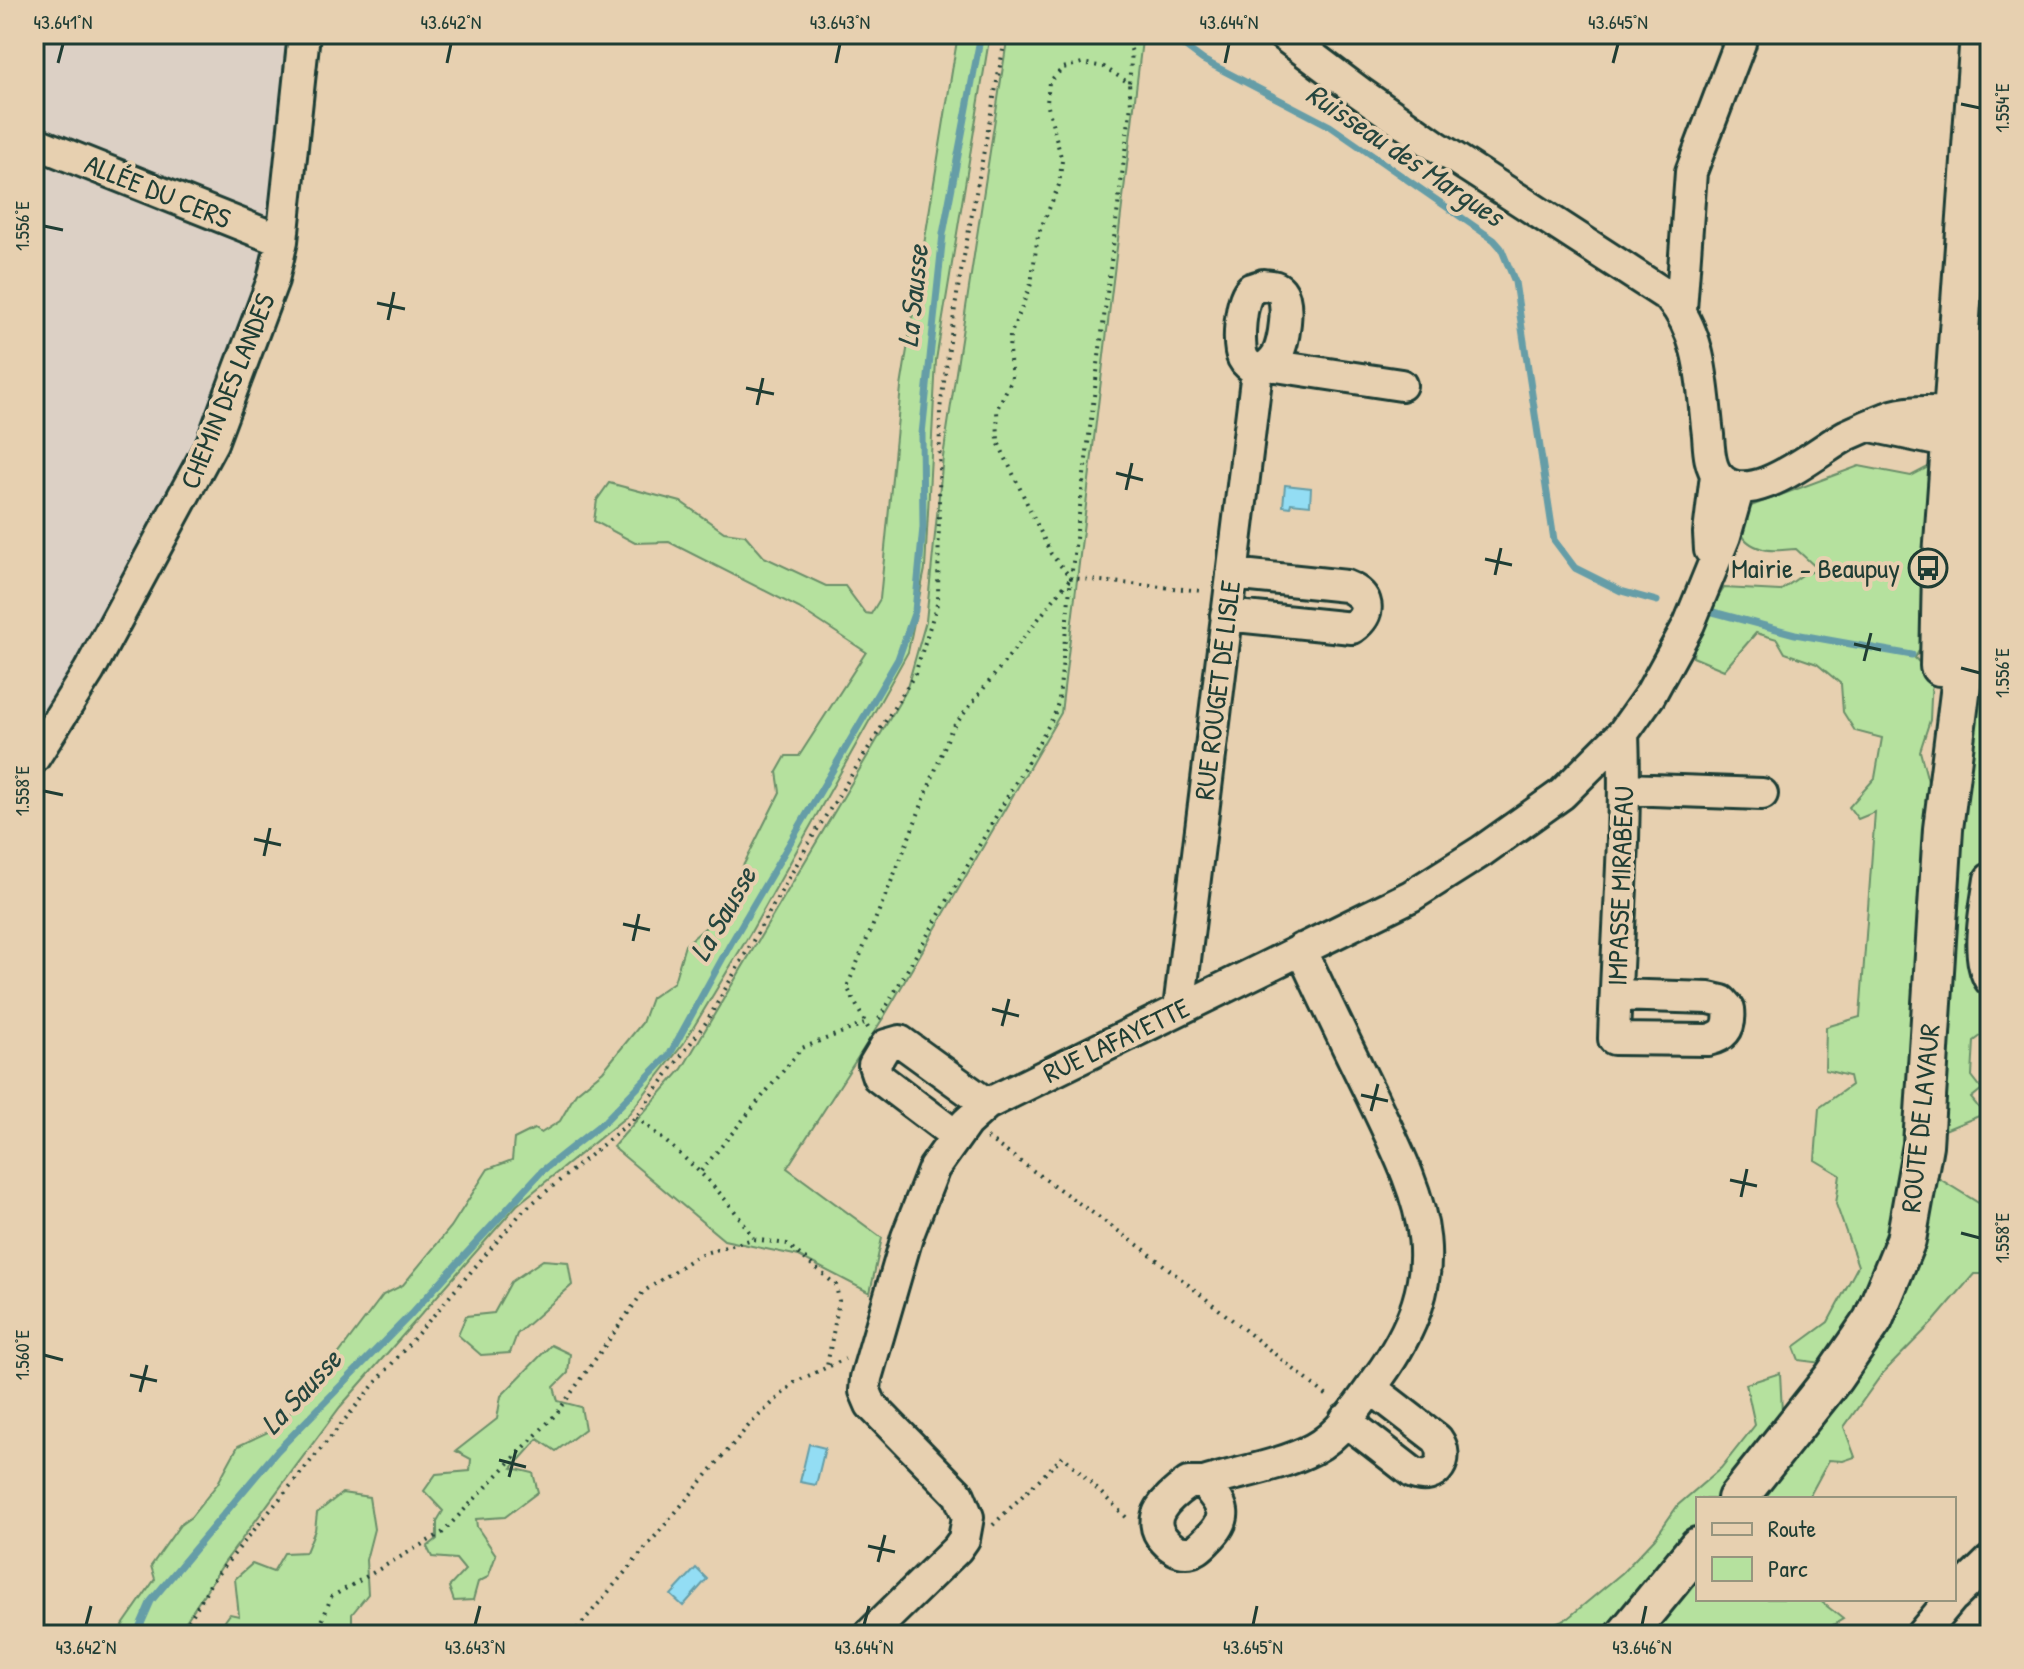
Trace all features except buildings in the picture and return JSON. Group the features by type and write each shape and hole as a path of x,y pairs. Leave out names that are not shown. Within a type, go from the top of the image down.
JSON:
{"main road":[{"name":"ROUTE DE LAVAUR","path":"1739,1497 1825,1390 1873,1320 1906,1240 1923,1145 1943,829 1961,685 1976,430 1975,79 1980,34"},
{"name":"ROUTE DE LAVAUR","path":"1976,430 1990,346"},
{"path":"1626,1635 1696,1549"}],"street":[{"name":"CHEMIN DES LANDES","path":"34,758 89,671 212,443 273,280 282,241 304,34"},
{"path":"1282,34 1436,146 1669,297 1681,310 1692,333 1698,356 1710,458 1727,481 1753,488 1771,481 1848,435 1871,426 1976,430"},
{"path":"1681,310 1691,172 1740,43 1734,34"},
{"name":"ALLÉE DU CERS","path":"34,142 282,241"},
{"name":"RUE ROUGET DE LISLE","path":"1179,1009 1229,594 1263,368 1401,385"},
{"name":"RUE LAFAYETTE","path":"967,1528 968,1517 959,1495 871,1405 865,1391 907,1237 934,1168 970,1121 1179,1009 1411,896 1482,851 1562,794 1623,733 1650,695 1689,624 1729,524 1727,481"},
{"name":"IMPASSE MIRABEAU","path":"1616,995 1709,998 1722,1001 1729,1009 1730,1019 1724,1034 1708,1040 1614,1039 1625,789 1623,733"},
{"path":"1625,789 1762,794"},
{"path":"1990,879 1983,952 1990,980"},
{"path":"1204,1483 1221,1503 1223,1515 1220,1528 1199,1548 1190,1552 1179,1551 1169,1546 1157,1533 1154,1524 1157,1513 1178,1490 1188,1483 1204,1483 1293,1457 1316,1447 1348,1417 1391,1360 1415,1313 1422,1286 1424,1232 1410,1176 1301,949"},
{"path":"879,1039 900,1041 970,1121 878,1077 874,1065 879,1039"},
{"path":"1348,1417 1413,1473 1431,1475 1439,1469 1444,1458 1443,1447 1437,1439 1371,1388"},
{"path":"869,1635 957,1549 967,1528"},
{"path":"1956,1595 1990,1561"},
{"path":"1921,1635 1950,1601"}],"path":[{"path":"181,1635 212,1581 366,1394 523,1211 636,1117 707,1021 810,841 915,674 938,601 940,409 958,288 1006,34"},
{"path":"1071,578 951,730 847,987 864,1024 879,1039 1054,716 1059,699 1071,578 1131,104 1129,83 1132,52 1125,34"},
{"path":"1129,83 1104,67 1082,63 1063,68 1049,82 1047,103 1062,161 1059,185 1038,235 1031,284 1010,336 1012,379 997,409 998,442 1051,554 1071,578 1229,594"},
{"path":"701,1171 802,1048 864,1024"},
{"path":"636,1117 701,1171 741,1219 753,1239"},
{"path":"970,1121 1145,1250 1348,1417"},
{"path":"317,1635 331,1597 442,1533 546,1424 643,1292 698,1255 753,1239 787,1244 836,1285 839,1301 827,1366"},
{"path":"572,1635 750,1424 795,1382 853,1356 871,1360"},
{"path":"967,1528 995,1525 1063,1456 1136,1527 1154,1524"}],"shaded area":[{"path":"34,34 289,34 269,214 252,306 214,407 148,551 34,745"}],"green space":[{"path":"958,34 990,34 936,360 925,569 908,652 751,932 684,1043 627,1116 517,1205 340,1407 224,1563 177,1635 116,1635 155,1579 151,1566 180,1525 191,1517 218,1483 238,1446 283,1425 302,1391 322,1376 383,1295 403,1285 451,1227 488,1169 512,1160 514,1139 534,1129 541,1133 560,1121 576,1093 603,1071 642,1023 651,998 674,982 685,945 706,927 743,866 780,792 777,772 786,756 799,756 866,652 799,608 669,542 635,543 594,521 597,500 609,483 681,502 724,532 745,535 764,557 826,586 845,586 865,613 871,614 880,599 901,387"},
{"path":"1008,34 1126,34 1142,40 1061,713 885,1015 787,1168 882,1238 870,1293 799,1256 724,1240 613,1147 682,1069 906,691 926,621 943,457"},
{"path":"1932,465 1930,630 1915,658 1932,676 1930,720 1920,751 1930,789 1980,671 1990,671 1990,801 1987,810 1990,882 1985,994 1990,1000 1990,1029 1974,1041 1972,1076 1982,1089 1971,1098 1984,1114 1942,1131 1935,1176 1982,1205 1990,1201 1990,1274 1974,1274 1882,1374 1844,1427 1855,1457 1843,1461 1829,1460 1809,1497 1696,1497 1696,1601 1820,1601 1843,1619 1824,1630 1799,1626 1800,1635 1662,1635 1659,1623 1613,1635 1541,1635 1542,1628 1568,1618 1622,1573 1655,1538 1678,1505 1721,1468 1755,1425 1746,1384 1780,1373 1783,1431 1822,1363 1799,1360 1794,1347 1828,1322 1858,1266 1836,1204 1840,1175 1815,1160 1819,1108 1851,1085 1849,1076 1825,1070 1826,1027 1860,1017 1875,812 1858,819 1849,807 1875,778 1882,738 1855,731 1843,712 1841,684 1817,664 1785,653 1777,639 1756,633 1724,670 1693,657 1696,631 1724,588 1780,591 1805,573 1820,571 1796,549 1767,550 1748,542 1741,532 1741,526 1751,506 1859,466 1911,476"},
{"path":"543,1260 568,1262 572,1285 517,1334 510,1353 481,1355 458,1335 466,1316 494,1313 511,1282"},
{"path":"551,1345 570,1354 568,1373 554,1387 558,1401 581,1407 585,1429 556,1451 538,1439 512,1468 533,1473 538,1492 505,1517 476,1519 477,1527 496,1555 488,1577 478,1582 473,1600 454,1601 449,1587 465,1570 456,1559 432,1557 427,1547 437,1539 437,1521 443,1511 424,1491 436,1474 470,1471 471,1459 456,1451 497,1419 501,1396"},
{"path":"342,1493 369,1497 374,1529 366,1560 368,1594 352,1614 352,1630 347,1635 215,1635 230,1614 239,1616 235,1579 252,1564 273,1572 284,1553 306,1552 315,1530 317,1513"}],"water":[{"path":"1285,485 1311,488 1310,505 1291,503 1290,507 1283,506"},
{"path":"809,1444 825,1448 816,1485 800,1482"},
{"path":"696,1568 707,1579 683,1606 671,1595"}],"waterway":[{"name":"La Sausse","path":"136,1635 151,1601 277,1451 411,1314 542,1171 605,1121 670,1054 731,943 898,659 915,611 923,527 922,434 943,234 981,34"},
{"name":"Ruisseau des Margues","path":"1168,34 1203,60 1330,126 1494,240 1501,248 1515,282 1554,540 1575,568 1621,591 1657,601"},
{"name":"Ruisseau des Margues","path":"1713,612 1795,634 1912,655"}],"place":[{"name":"Mairie - Beaupuy","path":"1928,568"}]}
